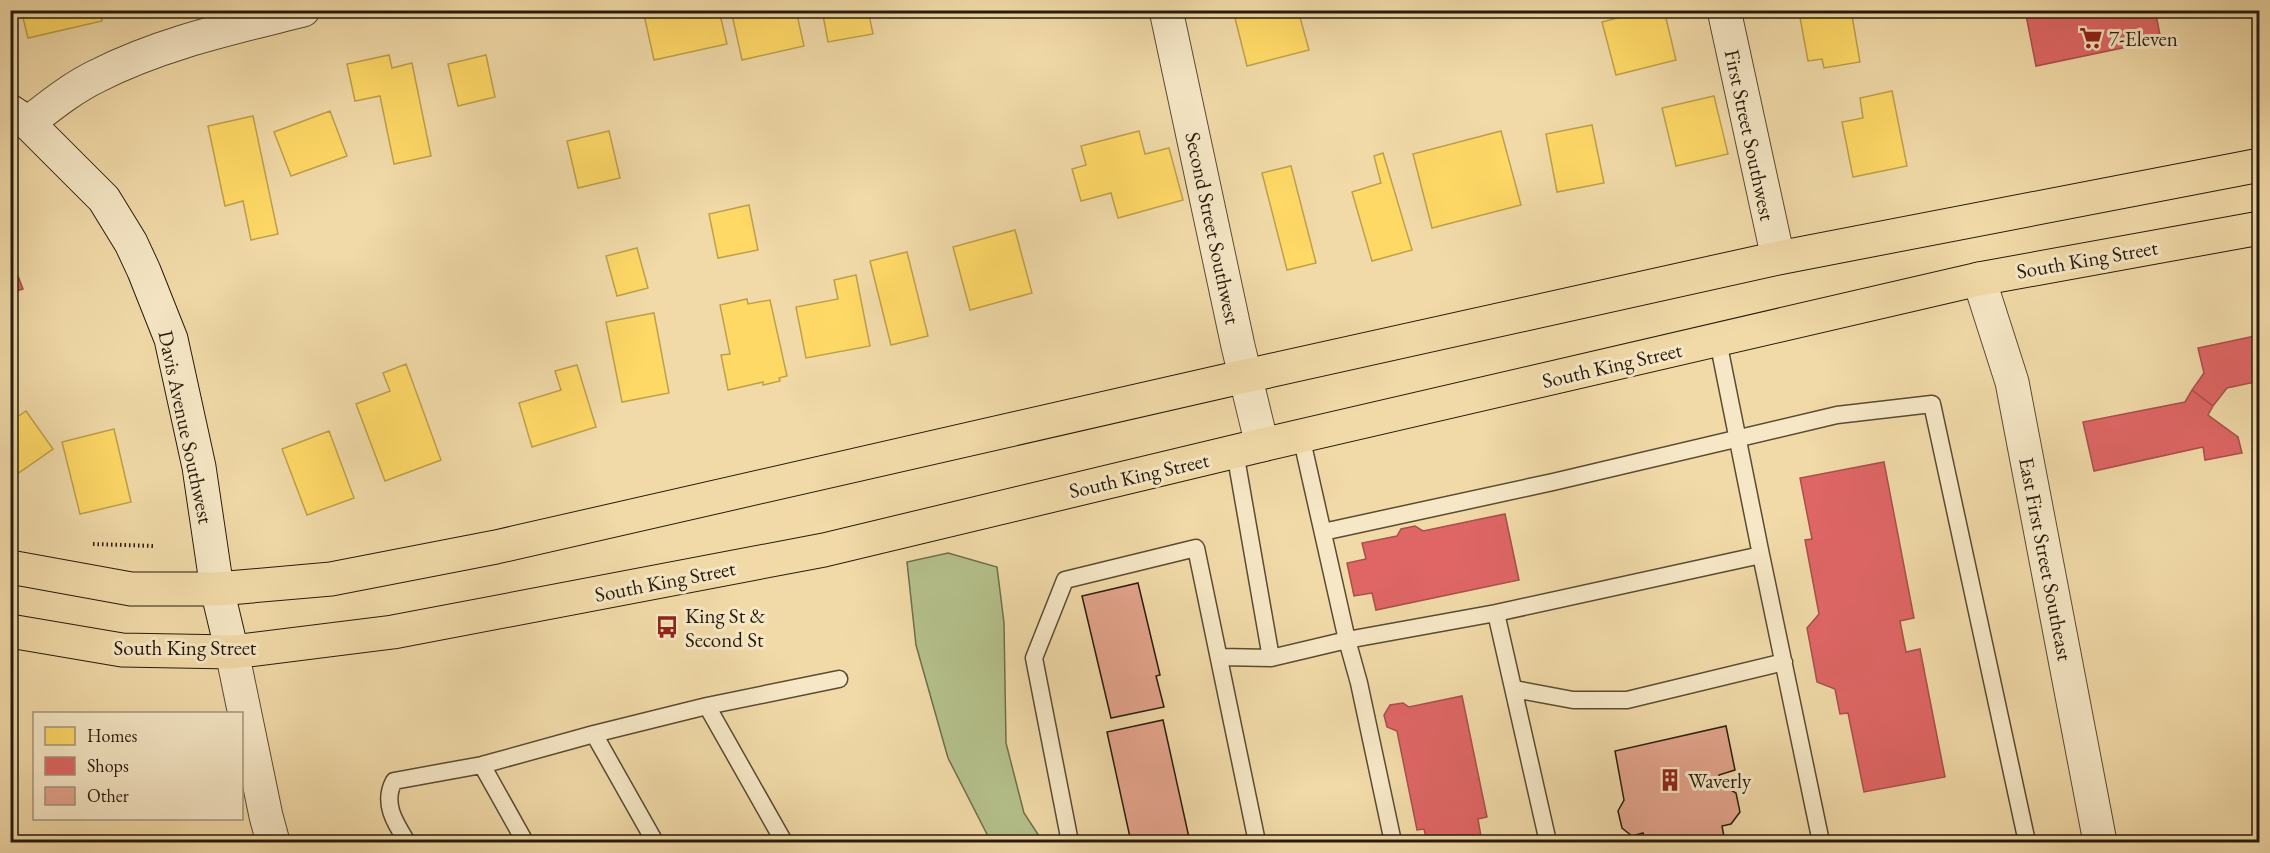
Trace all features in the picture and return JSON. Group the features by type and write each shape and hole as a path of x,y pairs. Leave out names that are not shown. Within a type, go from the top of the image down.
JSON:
{"main road":[{"path":"10,567 131,589 217,589 331,579 496,547 1246,376 1778,258 2259,165"},
{"name":"South King Street","path":"10,631 122,650 232,652 393,632 824,550 1301,436 1979,279 2259,228"}],"street":[{"path":"16,122 94,77 174,43 303,10"},
{"name":"Second Street Southwest","path":"1166,10 1246,376 1248,449"},
{"name":"First Street Southwest","path":"1724,10 1778,258"},
{"name":"Davis Avenue Southwest","path":"16,122 104,199 131,243 171,339 199,467 217,589 273,843"},
{"name":"East First Street Southeast","path":"1979,279 2012,382 2100,843"}],"lane":[{"path":"1718,341 1821,843"},
{"path":"1323,532 1837,415 1932,404 2027,843"},
{"path":"1301,436 1347,640 1359,683 1393,843"},
{"path":"1248,449 1271,658"},
{"path":"1070,843 1034,658 1065,580 1196,548 1257,843"},
{"path":"1220,657 1271,658 1347,640 1496,613 1761,555"},
{"path":"1496,613 1548,843"},
{"path":"1514,689 1573,700 1627,700 1784,662"},
{"path":"406,843 392,819 388,792 394,781 482,765 707,706 839,679"},
{"path":"707,706 784,843"},
{"path":"594,734 655,843"},
{"path":"482,765 525,843"}],"green space":[{"path":"948,553 997,567 1004,623 1006,743 1024,813 1043,842 991,842 948,758 916,645 907,562"}],"building: Homes":[{"path":"21,10 100,10 102,21 28,38"},
{"path":"110,10 144,10 111,18"},
{"path":"643,10 719,10 727,44 654,60"},
{"path":"731,10 796,10 804,46 742,60"},
{"path":"822,10 868,10 873,34 828,42"},
{"path":"901,10 940,10 903,18"},
{"path":"1233,10 1298,10 1309,50 1247,66"},
{"path":"1648,10 1664,10 1676,60 1616,75 1602,22"},
{"path":"1851,10 1860,62 1824,68 1822,59 1808,61 1799,12"},
{"path":"389,55 392,68 412,63 431,156 394,164 380,96 355,101 347,64"},
{"path":"486,55 495,97 458,106 448,64"},
{"path":"1892,91 1907,166 1853,177 1842,122 1863,118 1860,98"},
{"path":"1714,96 1728,154 1676,166 1662,108"},
{"path":"330,111 347,156 291,176 274,132"},
{"path":"253,116 278,234 251,240 243,201 225,206 208,126"},
{"path":"1592,125 1604,183 1557,192 1546,134"},
{"path":"609,131 620,178 578,188 567,141"},
{"path":"1139,131 1145,154 1169,148 1183,200 1118,218 1111,193 1081,201 1072,169 1086,165 1081,146"},
{"path":"1501,131 1521,205 1432,228 1413,154"},
{"path":"1383,153 1412,250 1372,261 1352,192 1381,183 1374,156"},
{"path":"1291,166 1316,263 1287,270 1262,173"},
{"path":"749,205 758,250 718,258 709,214"},
{"path":"1015,230 1032,293 970,310 953,247"},
{"path":"637,248 648,288 617,296 606,256"},
{"path":"907,252 928,336 891,345 870,261"},
{"path":"856,275 870,346 806,358 796,307 838,299 834,280"},
{"path":"747,299 748,304 770,300 787,376 779,378 780,381 763,385 763,382 728,390 721,355 730,354 720,305"},
{"path":"654,313 669,393 622,402 606,322"},
{"path":"406,364 441,460 385,481 356,404 390,391 383,373"},
{"path":"577,365 596,427 532,447 519,403 561,390 555,371"},
{"path":"26,411 53,449 10,479 10,422"},
{"path":"114,429 131,502 80,514 62,442"},
{"path":"329,431 354,498 307,515 282,449"}],"building: Shops":[{"path":"2025,10 2155,10 2161,40 2036,66"},
{"path":"10,255 23,289 10,293"},
{"path":"2260,335 2260,381 2227,388 2213,406 2192,390 2204,373 2198,348"},
{"path":"2192,390 2213,406 2208,415 2238,437 2242,453 2205,460 2203,447 2094,471 2083,422 2185,402"},
{"path":"1884,462 1914,618 1900,621 1906,652 1920,649 1945,777 1864,792 1848,713 1840,714 1835,689 1817,682 1807,628 1819,614 1805,540 1812,539 1800,478"},
{"path":"1505,514 1519,580 1376,610 1372,593 1354,596 1347,563 1366,559 1362,543 1397,536 1401,529 1415,526 1423,531"},
{"path":"1462,696 1487,817 1478,819 1482,842 1427,842 1424,829 1417,830 1397,731 1387,727 1384,715 1390,705 1403,703 1409,707"}],"building: Other":[{"path":"1138,583 1160,675 1156,676 1164,707 1111,718 1082,596"},
{"path":"1163,720 1190,842 1131,842 1107,732"},
{"name":"Waverly","path":"1726,726 1735,770 1719,775 1722,786 1736,793 1740,812 1731,824 1722,826 1725,842 1643,842 1645,840 1643,833 1632,836 1622,828 1618,811 1624,800 1615,751"}],"place":[{"name":"7-Eleven","path":"2091,38"},
{"name":"King St & Second St","path":"667,627"},
{"name":"Waverly","path":"1670,780"}]}
